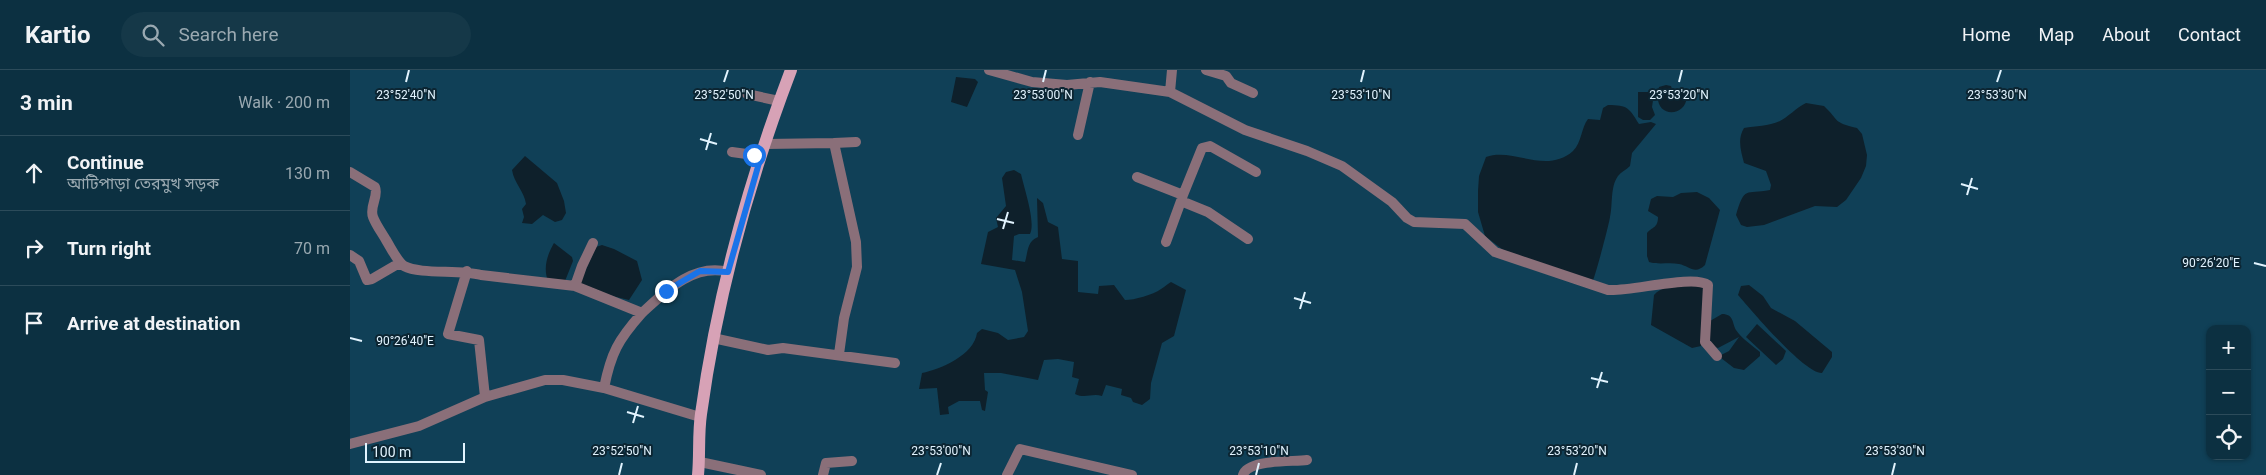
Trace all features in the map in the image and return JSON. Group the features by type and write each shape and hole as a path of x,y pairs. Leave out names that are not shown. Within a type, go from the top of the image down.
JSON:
{"main road":[{"path":"699,469 700,417 713,338 728,272 779,101 791,70"}],"street":[{"path":"989,70 1032,82 1067,85 1090,82 1112,83 1170,92 1245,130 1307,151 1342,166 1392,202 1414,222 1459,222 1465,224 1495,252 1608,290 1627,290 1681,282 1703,281 1708,285 1705,342 1717,356"},
{"path":"1170,92 1172,70"},
{"path":"1206,70 1226,76 1231,83 1253,93"},
{"path":"1078,135 1090,82"},
{"path":"747,94 779,101"},
{"path":"732,152 856,142"},
{"path":"834,143 856,242 857,267 844,318 838,354"},
{"path":"1166,242 1202,148 1210,146 1256,172"},
{"path":"350,172 375,187 373,216 402,265"},
{"path":"1137,177 1208,212 1248,239"},
{"path":"576,286 582,266 593,243"},
{"path":"350,255 359,261 367,280 396,265 418,270 467,271 481,275 576,286 642,314"},
{"path":"467,271 448,334 479,340 485,397"},
{"path":"604,388 609,362 622,336 642,314 672,287 700,271 728,272"},
{"path":"713,338 768,350 783,348 895,363"},
{"path":"350,444 419,426 485,397 545,380 563,380 604,388 700,417"},
{"path":"1007,475 1020,450 1132,475"},
{"path":"1243,475 1244,470 1253,464 1307,460"},
{"path":"823,475 826,463 852,461"},
{"path":"699,469 761,475"}],"water":[{"path":"956,77 975,79 978,82 967,107 951,102"},
{"path":"1671,86 1674,95 1682,92 1686,94 1686,102 1683,108 1671,112 1665,111 1660,106 1658,98 1659,87"},
{"path":"1638,92 1653,92 1654,94 1652,107 1655,115 1650,120 1643,120 1638,117"},
{"path":"1806,103 1824,106 1837,120 1857,128 1862,134 1867,155 1866,166 1861,178 1846,200 1837,207 1815,206 1764,225 1747,227 1741,225 1736,215 1744,195 1751,192 1770,190 1771,185 1766,171 1744,163 1740,141 1744,128 1780,121"},
{"path":"1608,105 1627,108 1639,124 1651,122 1656,124 1632,153 1630,166 1615,180 1609,222 1593,280 1507,253 1485,236 1478,212 1478,191 1479,176 1486,157 1507,155 1541,161 1563,158 1576,147 1588,119 1600,120 1603,108"},
{"path":"525,156 557,183 564,201 566,213 562,220 555,222 543,215 532,224 522,223 524,217 522,209 526,204 512,170"},
{"path":"1014,170 1021,174 1032,222 1030,234 1014,236 1012,260 1025,262 1030,244 1038,237 1037,198 1043,203 1048,222 1058,227 1062,259 1078,261 1078,292 1098,294 1099,286 1114,285 1125,300 1153,293 1171,282 1186,290 1174,336 1162,343 1151,383 1150,399 1142,405 1133,402 1131,398 1121,395 1122,389 1106,385 1102,396 1075,394 1079,379 1072,377 1074,362 1058,359 1044,360 1038,380 1001,373 984,373 985,390 988,392 985,411 982,410 980,401 959,401 948,407 949,414 940,415 937,388 919,389 922,373 956,360 970,348 975,341 977,333 982,329 998,333 1008,340 1024,337 1028,331 1022,292 1015,270 981,264 988,232 998,227 996,218 1006,206 1002,178 1006,172"},
{"path":"1697,192 1709,198 1720,210 1705,265 1695,270 1679,264 1649,262 1647,256 1647,233 1658,221 1658,217 1648,211 1651,199 1657,196 1673,197 1681,193"},
{"path":"554,243 572,257 573,261 565,281 548,281 547,262 549,252"},
{"path":"602,245 637,261 642,280 629,300 612,296 580,283 596,247"},
{"path":"1749,285 1763,296 1771,308 1795,321 1832,352 1832,357 1822,373 1814,371 1791,353 1738,295 1741,286"},
{"path":"1670,286 1704,286 1701,346 1692,348 1651,325 1654,295 1659,291"},
{"path":"1722,314 1731,317 1738,333 1760,352 1760,356 1744,370 1734,368 1721,358 1721,355 1729,351 1739,337 1718,348 1715,347 1707,336 1710,321"},
{"path":"1757,324 1786,351 1783,359 1776,365 1746,337"}],"route":[{"path":"666,291 700,271 723,270 728,272 761,156 754,155"}]}
